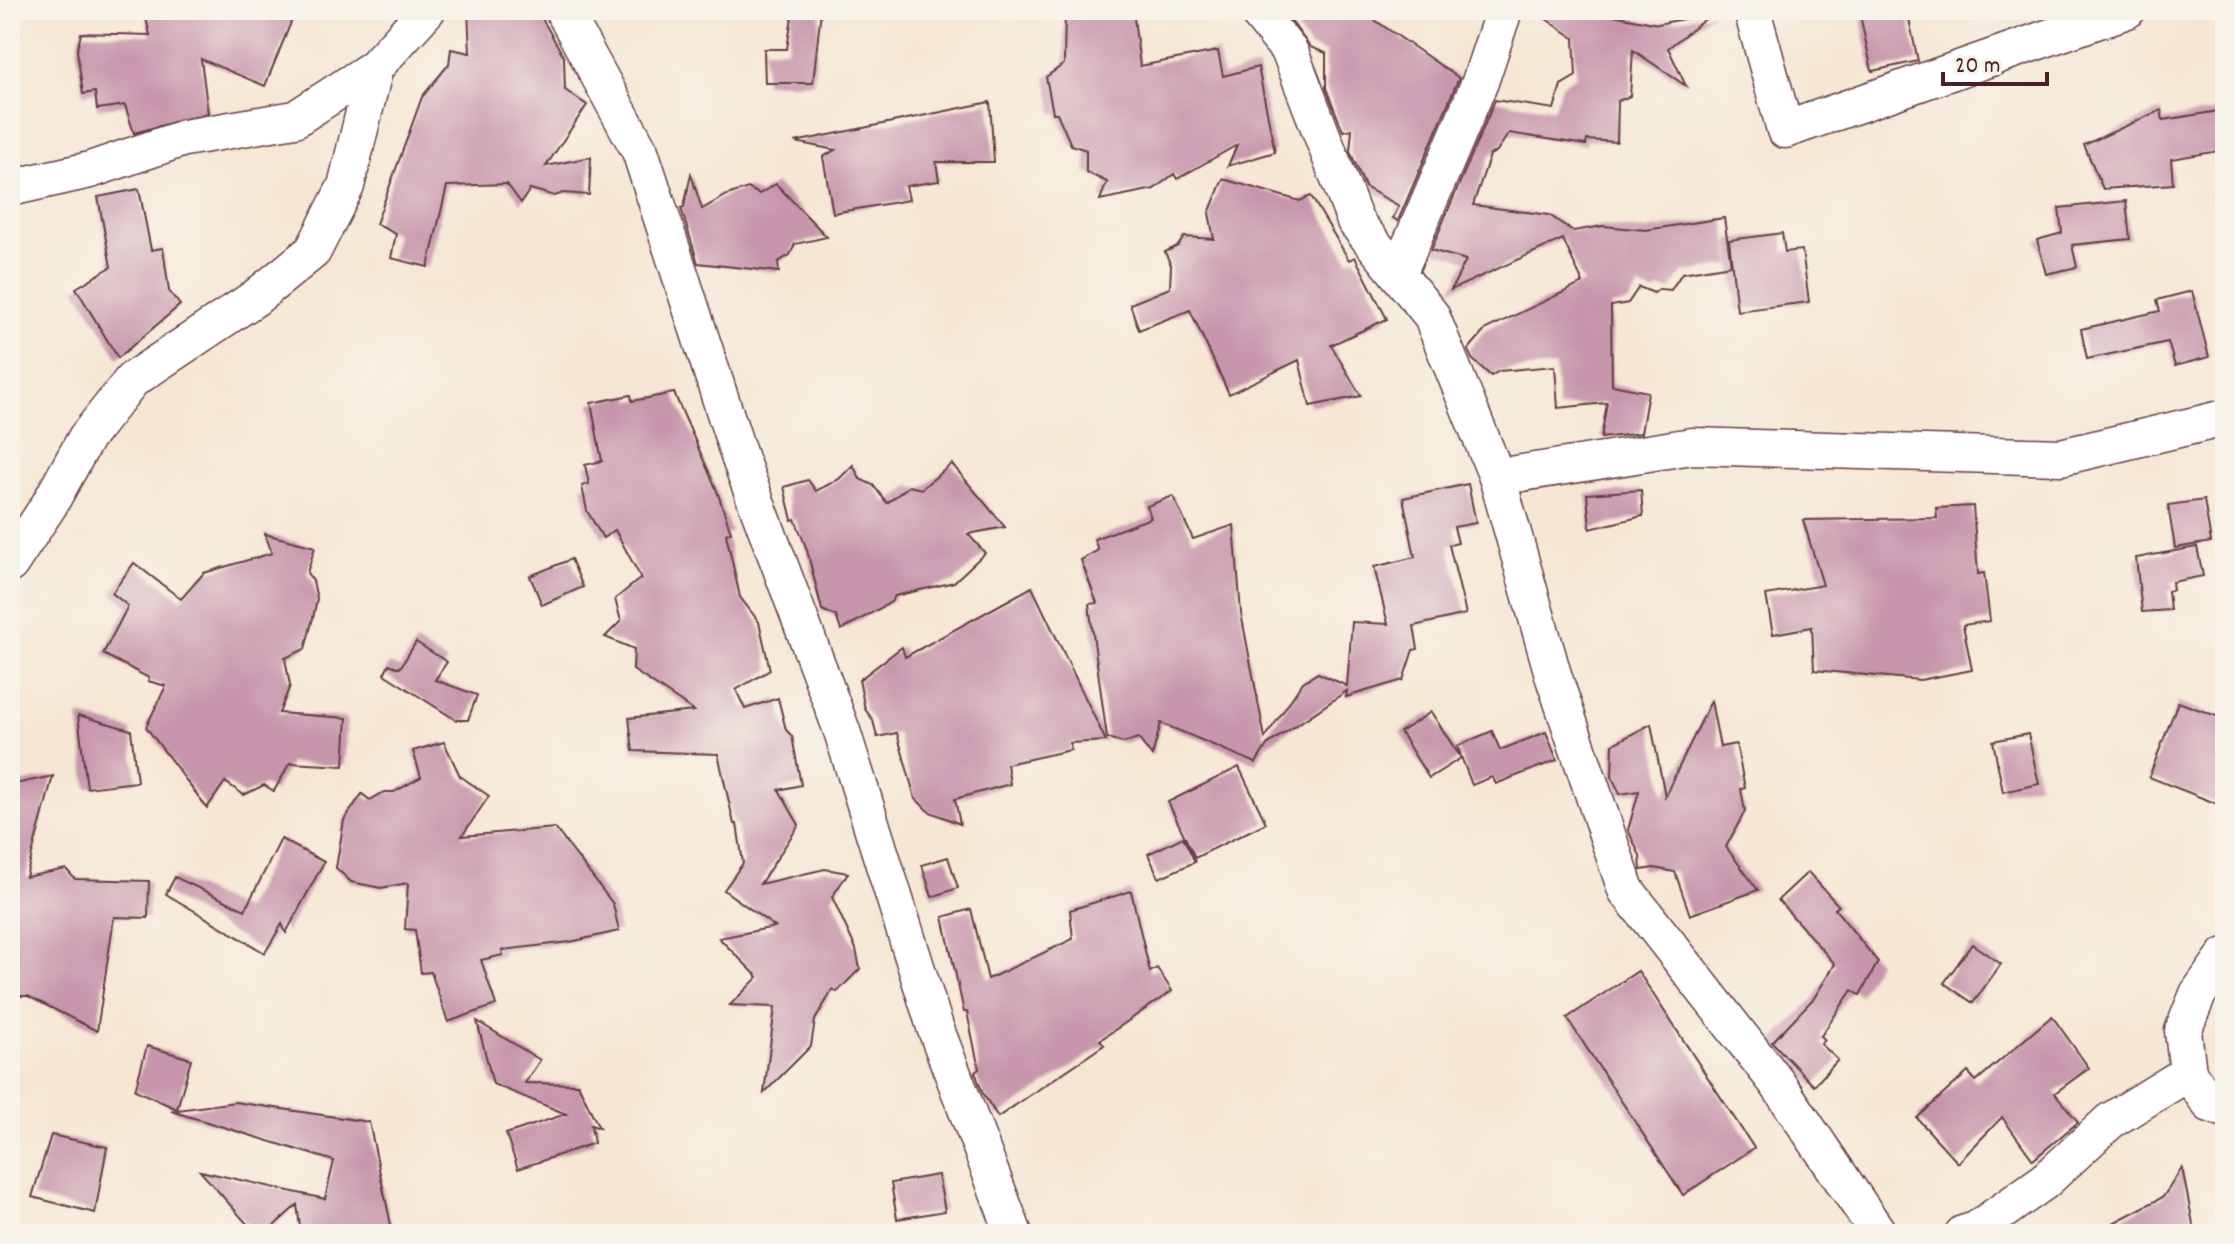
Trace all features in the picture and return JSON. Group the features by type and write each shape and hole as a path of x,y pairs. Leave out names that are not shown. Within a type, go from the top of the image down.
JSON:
{"street":[{"path":"10,188 90,170 184,138 295,119 375,67 427,10"},
{"path":"563,10 640,151 740,459 842,731 935,1027 1014,1234"},
{"path":"1256,10 1290,52 1355,221 1431,315 1497,477 1554,678 1626,890 1777,1083 1879,1234"},
{"path":"1398,274 1480,82 1504,10"},
{"path":"1752,10 1785,130 2127,10"},
{"path":"10,564 49,505 86,438 132,380 255,298 313,251 346,186 375,67"},
{"path":"1497,477 1692,446 2061,457 2225,418"},
{"path":"2225,956 2198,994 2183,1031 2188,1073 2210,1104 2225,1109"},
{"path":"1963,1234 1976,1230 2045,1181 2110,1121 2188,1073"}],"building":[{"path":"188,10 296,10 265,86 201,59 208,113 134,133 125,105 97,109 95,92 83,94 77,51 81,33 150,35 146,18"},
{"path":"468,10 537,10 564,57 565,90 587,105 546,166 591,157 589,195 563,193 555,196 530,189 521,203 507,184 447,186 428,267 391,258 396,234 376,224 422,97 449,64 451,49 470,53"},
{"path":"793,10 821,10 813,83 765,83 764,49 787,49"},
{"path":"1065,10 1133,10 1140,66 1218,51 1223,76 1258,67 1275,152 1228,166 1237,145 1177,179 1174,174 1154,189 1100,200 1107,182 1086,172 1086,150 1071,145 1057,113 1053,113 1046,77 1064,64"},
{"path":"1283,10 1360,10 1459,78 1398,221 1393,218 1399,206 1365,187 1350,151 1352,129 1343,131 1326,88 1326,53 1310,47"},
{"path":"1533,10 1588,10 1658,24 1713,13 1668,48 1686,86 1633,50 1630,96 1618,101 1617,142 1587,140 1586,145 1509,133 1497,151 1490,155 1473,205 1549,215 1573,231 1603,226 1646,230 1724,218 1731,265 1682,273 1671,290 1659,289 1654,293 1639,287 1628,303 1611,306 1612,385 1648,392 1641,433 1601,438 1607,403 1558,408 1555,366 1499,371 1491,376 1472,359 1468,350 1486,329 1583,283 1563,239 1451,290 1466,260 1431,250 1495,100 1554,109 1561,85 1576,76 1574,38"},
{"path":"1859,10 1907,10 1918,61 1872,71"},
{"path":"990,102 994,162 936,162 939,181 906,186 909,200 833,213 823,157 835,150 795,142"},
{"path":"2161,110 2163,120 2225,110 2225,150 2171,159 2173,184 2103,189 2084,145"},
{"path":"691,174 702,209 727,195 748,188 759,194 776,184 827,237 795,244 790,255 778,262 779,272 698,263 681,208 684,207"},
{"path":"1223,179 1300,201 1311,196 1349,260 1355,257 1387,319 1331,345 1361,396 1310,406 1299,360 1229,394 1190,310 1139,330 1130,304 1170,288 1171,265 1165,252 1178,246 1184,237 1214,239 1209,213"},
{"path":"139,189 151,250 163,248 169,291 180,305 118,358 76,288 111,267 98,197"},
{"path":"2126,201 2130,239 2072,245 2077,267 2046,274 2037,240 2062,233 2059,208"},
{"path":"1782,233 1785,252 1802,250 1809,302 1737,311 1729,240"},
{"path":"2192,291 2209,357 2175,366 2168,342 2087,359 2081,329 2160,311 2157,300"},
{"path":"674,393 716,488 731,532 726,534 740,597 759,622 770,670 736,690 745,709 778,698 786,730 792,736 801,785 779,790 799,825 760,884 825,869 848,873 832,897 856,949 860,969 837,992 833,989 815,1020 811,1046 764,1093 775,1007 730,1005 758,977 719,938 775,927 724,890 743,863 737,824 734,824 718,754 633,751 629,718 694,711 633,670 634,649 605,637 621,621 615,599 641,578 615,530 603,538 587,511 582,486 589,484 585,465 602,461 591,403 631,395 632,401"},
{"path":"952,464 1005,527 968,534 985,553 954,582 895,596 891,602 841,630 836,616 822,610 807,550 795,519 792,520 784,487 808,480 816,491 839,479 853,465 860,479 873,485 887,503 909,486 921,489"},
{"path":"1468,484 1476,523 1454,527 1458,543 1449,545 1466,614 1414,626 1418,649 1413,650 1403,680 1346,697 1347,691 1267,745 1256,763 1161,723 1152,756 1138,738 1124,743 1107,738 1089,604 1097,603 1081,560 1098,550 1094,539 1151,518 1147,506 1173,496 1193,539 1234,525 1241,613 1265,738 1303,682 1318,673 1347,686 1352,622 1388,624 1374,567 1415,557 1403,498"},
{"path":"1641,490 1643,516 1590,529 1587,494"},
{"path":"2204,500 2211,542 2175,548 2168,505"},
{"path":"1973,506 1978,574 1984,573 1990,621 1963,625 1972,670 1920,680 1814,670 1812,627 1773,634 1766,595 1823,585 1803,520 1937,518 1936,508"},
{"path":"265,534 315,547 307,573 313,581 317,599 313,618 305,649 285,658 290,686 279,713 347,718 344,766 290,763 274,791 264,785 244,795 225,782 207,808 146,727 166,686 148,681 149,678 103,654 128,606 112,593 134,563 181,599 204,573 272,553"},
{"path":"2197,547 2203,576 2172,582 2173,590 2168,591 2170,610 2142,612 2136,558"},
{"path":"571,559 583,587 542,605 530,576"},
{"path":"1032,587 1106,741 1070,743 1071,750 1007,764 1010,784 955,799 960,824 928,811 915,798 897,733 877,737 873,720 865,709 859,680 902,647 905,657"},
{"path":"416,642 447,662 435,680 477,695 468,720 456,720 384,674 389,664 400,668"},
{"path":"1711,701 1720,747 1736,744 1745,788 1741,789 1745,811 1726,847 1758,890 1690,915 1675,872 1654,868 1641,870 1640,856 1628,830 1639,791 1620,794 1612,777 1613,744 1651,724 1665,796"},
{"path":"2178,702 2225,719 2225,807 2149,777"},
{"path":"1431,712 1461,758 1429,778 1400,732"},
{"path":"78,715 131,730 137,782 87,788"},
{"path":"1492,731 1500,750 1546,732 1557,760 1496,784 1492,777 1472,785 1457,746"},
{"path":"2028,734 2039,784 2003,792 1993,741"},
{"path":"444,742 460,776 489,796 462,836 555,828 613,904 619,931 570,942 502,950 503,955 481,960 496,1005 448,1022 431,972 421,973 415,930 405,929 408,883 381,888 351,882 336,868 344,820 362,794 370,800 384,792 394,792 421,777 413,751"},
{"path":"1239,767 1266,823 1195,858 1168,802"},
{"path":"53,776 26,877 66,869 75,879 149,881 148,918 114,917 97,1031 28,996 10,996 10,785"},
{"path":"1183,837 1195,862 1159,878 1148,854"},
{"path":"281,839 324,862 286,933 282,924 265,953 166,894 175,877 245,910"},
{"path":"948,857 958,888 932,897 922,865"},
{"path":"1808,872 1839,906 1835,909 1878,962 1860,995 1852,990 1821,1036 1825,1040 1821,1044 1838,1060 1814,1086 1772,1042 1814,998 1835,964 1778,900"},
{"path":"1131,891 1150,972 1157,968 1172,991 1100,1040 1104,1045 998,1117 983,1094 975,1072 979,1069 943,917 971,909 988,979 1073,939 1070,910"},
{"path":"1972,944 2001,964 1973,1003 1944,983"},
{"path":"1638,971 1754,1148 1683,1195 1567,1018"},
{"path":"2052,1016 2089,1068 2055,1093 2078,1122 2033,1160 2002,1117 1958,1163 1917,1118 1968,1072 1976,1081"},
{"path":"477,1021 540,1060 525,1083 578,1084 599,1128 591,1125 594,1143 518,1169 506,1134 566,1114 493,1084"},
{"path":"147,1046 191,1059 177,1109 135,1090"},
{"path":"235,1102 369,1122 393,1234 301,1234 297,1205 265,1234 256,1234 200,1171 325,1199 334,1161 171,1111"},
{"path":"51,1135 107,1147 95,1213 32,1197"},
{"path":"2182,1168 2195,1234 2092,1234 2163,1197"},
{"path":"938,1175 945,1211 897,1219 891,1183"}]}
